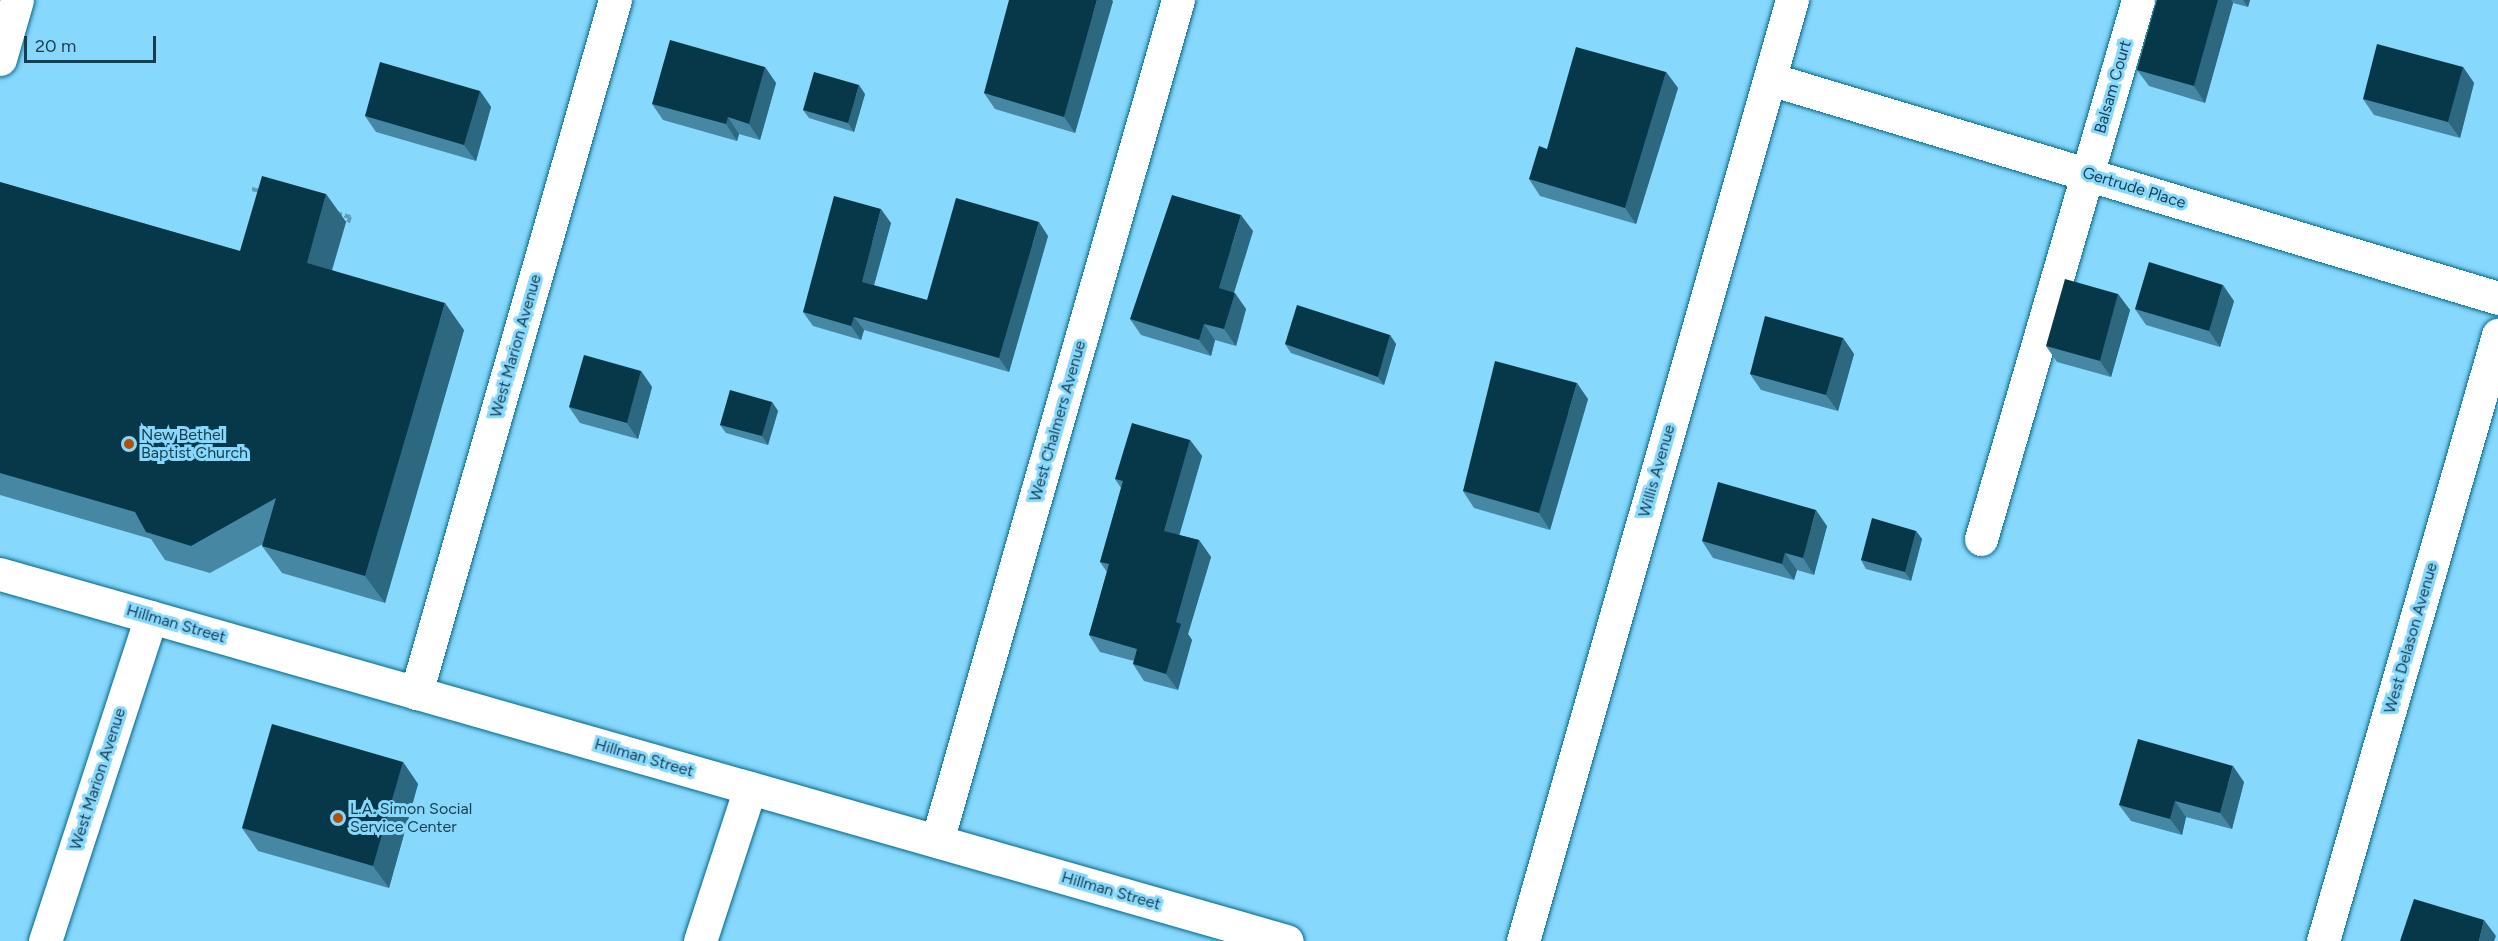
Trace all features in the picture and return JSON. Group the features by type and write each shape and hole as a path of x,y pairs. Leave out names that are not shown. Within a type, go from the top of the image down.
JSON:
{"street":[{"path":"0,59 17,0"},
{"name":"West Marion Avenue","path":"416,693 615,0"},
{"name":"West Chalmers Avenue","path":"937,841 1178,0"},
{"name":"Willis Avenue","path":"1523,941 1792,0"},
{"name":"Balsam Court","path":"1981,539 2138,0"},
{"name":"Gertrude Place","path":"1770,79 2498,298"},
{"name":"West Delason Avenue","path":"2323,941 2498,335"},
{"name":"Hillman Street","path":"0,574 1287,941"},
{"name":"West Marion Avenue","path":"45,941 151,617"},
{"path":"700,941 750,788"}],"path":[{"path":"252,189 274,195"},
{"path":"328,211 350,217 348,223"}],"building":[{"path":"1009,0 1097,0 1064,117 984,93"},
{"path":"2157,0 2218,0 2194,86 2137,70"},
{"path":"670,40 765,67 749,124 728,117 726,124 652,104"},
{"path":"2377,44 2463,67 2448,122 2363,99"},
{"path":"1576,47 1666,72 1625,208 1529,179 1539,146 1547,149"},
{"path":"380,62 480,91 464,145 365,116"},
{"path":"814,72 859,85 848,123 803,110"},
{"name":"New Bethel Baptist Church","path":"262,176 326,194 307,263 445,303 365,576 262,546 276,498 191,546 146,532 135,512 0,473 0,182 240,251"},
{"path":"1172,195 1241,215 1219,288 1235,293 1224,329 1204,324 1199,340 1130,319"},
{"path":"834,196 881,209 862,282 927,300 956,198 1039,222 999,358 854,317 851,326 803,312"},
{"path":"2149,262 2223,285 2209,331 2135,309"},
{"path":"2065,279 2118,294 2100,361 2046,346"},
{"path":"1297,305 1390,335 1378,377 1285,344"},
{"path":"1765,316 1843,338 1826,395 1750,374"},
{"path":"584,355 641,371 627,423 569,407"},
{"path":"1495,361 1577,383 1539,513 1463,491"},
{"path":"730,390 772,402 762,436 720,425"},
{"path":"1132,423 1190,440 1164,531 1199,540 1176,622 1181,624 1166,674 1133,664 1137,649 1089,635 1109,564 1100,562 1123,481 1115,479"},
{"path":"1718,482 1816,510 1803,558 1785,553 1782,564 1702,541"},
{"path":"1872,518 1916,531 1905,572 1861,560"},
{"name":"L.A. Simon Social Service Center","path":"272,724 403,762 373,866 242,828"},
{"path":"2138,739 2233,766 2220,813 2175,801 2170,819 2119,805"},
{"path":"2414,899 2484,920 2479,941 2400,941"}],"place":[{"name":"New Bethel Baptist Church","path":"129,444"},
{"name":"L.A. Simon Social Service Center","path":"338,818"}]}
